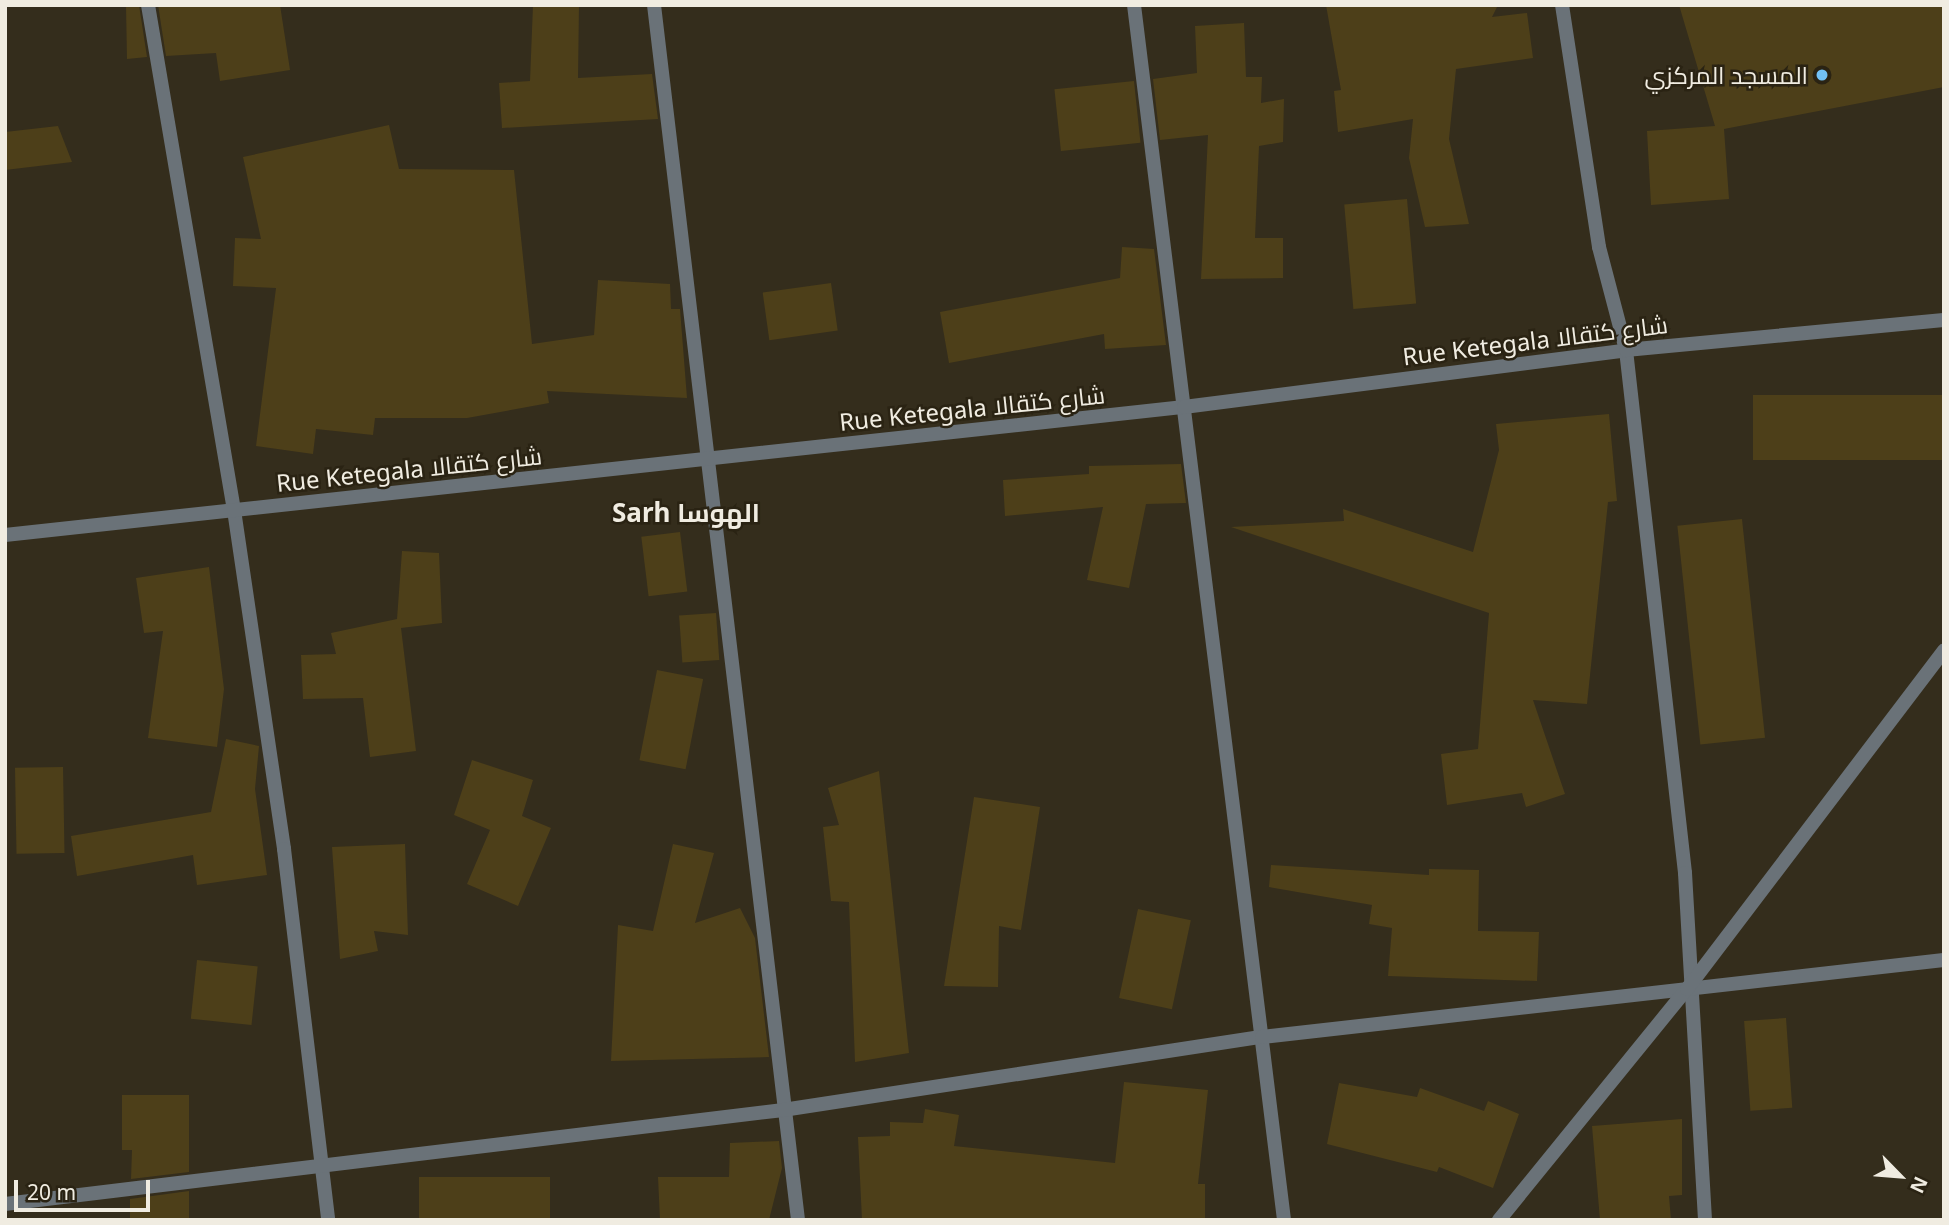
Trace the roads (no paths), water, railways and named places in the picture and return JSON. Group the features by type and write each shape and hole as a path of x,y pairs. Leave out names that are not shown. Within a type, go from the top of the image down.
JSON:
{"street":[{"path":"148,5 234,510 284,849 328,1220"},
{"path":"654,5 798,1220"},
{"path":"1134,5 1284,1220"},
{"path":"1562,5 1599,247 1626,350 1685,873 1688,989 1705,1220"},
{"name":"Rue Ketegala شارع كتقالا","path":"5,535 708,461 1184,407 1626,350 1944,320"},
{"path":"1499,1220 1688,989 1944,650"},
{"path":"5,1204 783,1110 1262,1037 1944,960"}],"place":[{"name":"المسجد المركزي","path":"1822,75"}],"district":[{"name":"Sarh الهوسا","path":"686,513"}]}
